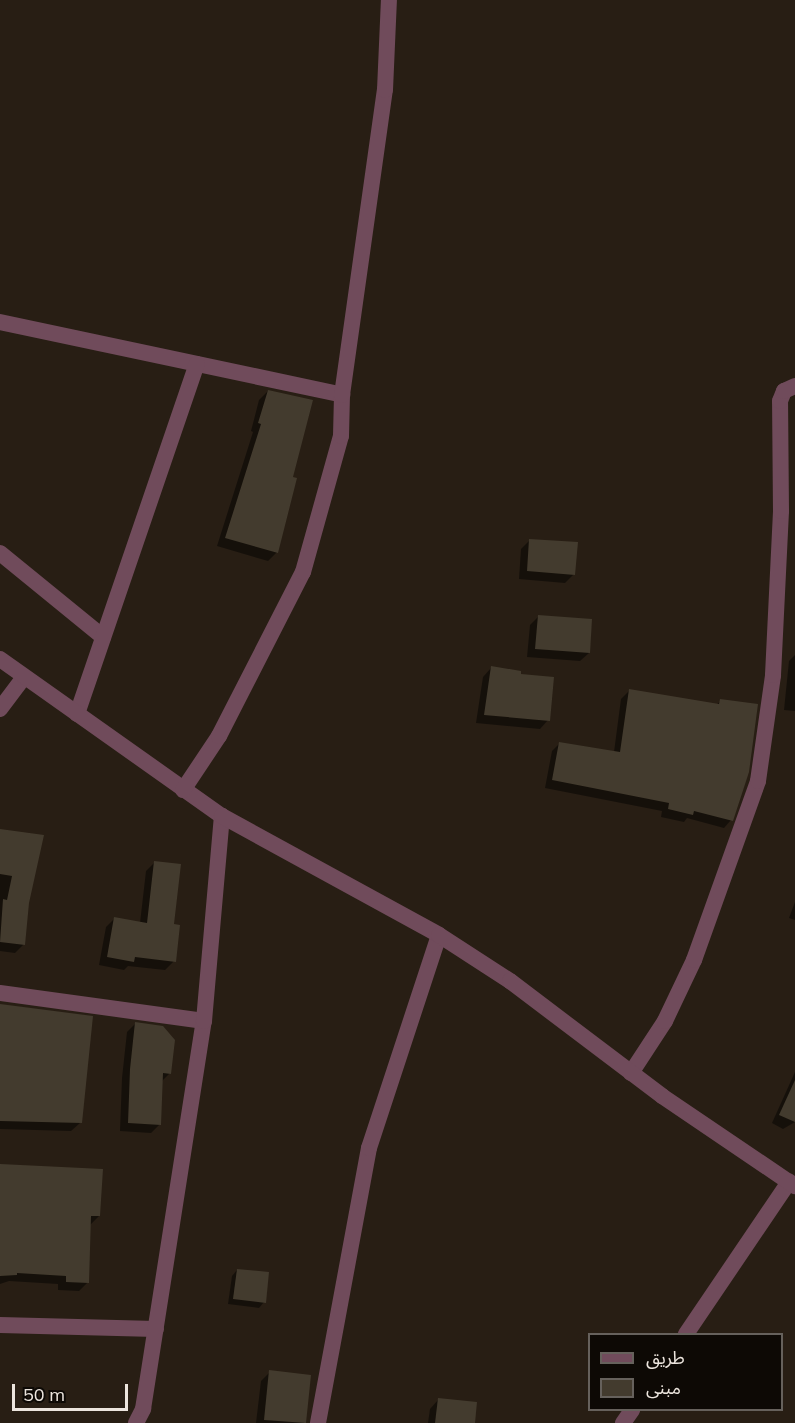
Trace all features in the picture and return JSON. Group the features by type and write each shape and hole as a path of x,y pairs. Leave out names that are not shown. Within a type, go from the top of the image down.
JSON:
{"street":[{"path":"183,790 219,736 303,572 341,436 342,395 385,90 389,0"},
{"path":"0,322 342,395"},
{"path":"77,714 197,364"},
{"path":"631,1072 665,1021 694,960 758,781 773,675 781,511 780,401 784,391 795,387"},
{"path":"0,553 103,637"},
{"path":"0,659 222,816 439,935 510,981 631,1072 793,1185 687,1333"},
{"path":"0,710 24,676"},
{"path":"136,1423 143,1409 204,1021 222,816"},
{"path":"318,1423 369,1148 439,935"},
{"path":"0,993 204,1021"},
{"path":"0,1325 156,1329"}],"building":[{"path":"268,390 313,400 293,477 297,478 278,553 225,538 261,424 258,423"},
{"path":"529,539 578,542 575,575 527,571"},
{"path":"538,615 592,619 590,653 535,649"},
{"path":"491,666 521,671 521,674 554,677 550,721 484,715"},
{"path":"629,689 719,704 720,699 758,704 749,772 733,821 694,811 693,815 668,809 669,803 552,780 559,742 620,752"},
{"path":"0,829 44,835 29,903 25,945 0,942 3,899 7,900 12,876 0,874"},
{"path":"154,861 181,864 174,924 180,925 176,962 135,957 134,962 107,957 114,917 147,923"},
{"path":"0,1004 93,1016 82,1123 0,1121"},
{"path":"135,1022 163,1026 175,1040 171,1074 163,1073 161,1125 128,1123"},
{"path":"795,1080 795,1122 779,1115"},
{"path":"0,1164 103,1169 100,1216 91,1216 89,1283 66,1282 66,1276 17,1273 17,1275 0,1276"},
{"path":"237,1269 269,1272 266,1303 233,1299"},
{"path":"269,1370 311,1375 306,1423 264,1420"},
{"path":"438,1398 477,1402 475,1423 435,1423"}]}
